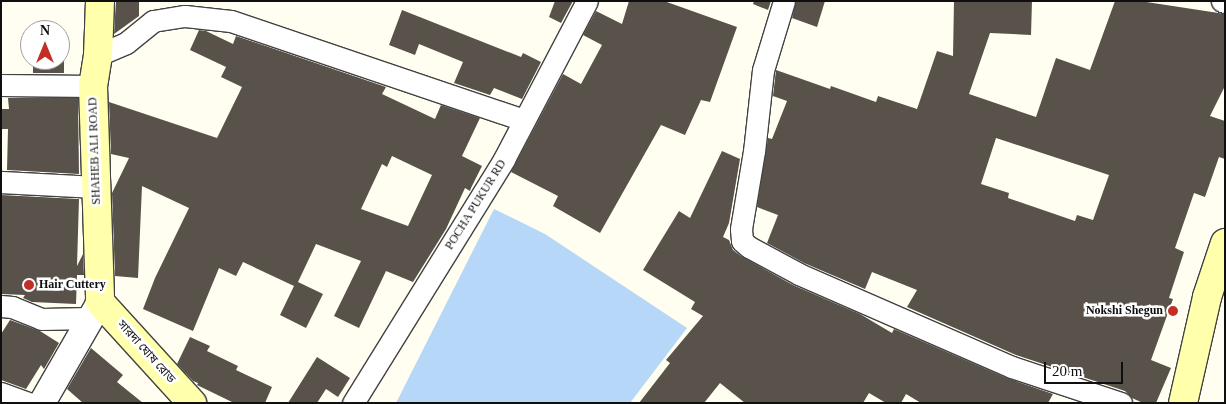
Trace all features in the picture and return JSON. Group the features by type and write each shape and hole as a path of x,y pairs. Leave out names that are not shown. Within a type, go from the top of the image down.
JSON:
{"main road":[{"name":"SHAHEB ALI ROAD","path":"95,310 93,86 98,55 100,1"},
{"path":"1183,403 1216,300 1225,244"},
{"name":"সারদা ঘোষ রোড","path":"95,310 192,403"}],"street":[{"name":"POCHA PUKUR RD","path":"353,403 504,159 587,1"},
{"path":"784,1 763,70 754,151 741,229 742,240 749,247 799,274 1012,367 1121,403"},
{"path":"98,55 126,43 153,21 186,16 230,21 524,120"},
{"path":"1,85 93,86"},
{"path":"1,182 95,187"},
{"path":"1,306 12,307 41,319 95,310"},
{"path":"42,403 95,310"},
{"path":"1,392 29,403"}],"water":[{"path":"494,209 545,234 687,328 630,403 396,403"}],"building":[{"path":"116,1 139,1 139,16 114,34"},
{"path":"555,1 573,1 561,23 549,17"},
{"path":"629,1 664,1 737,27 710,102 701,100 685,135 661,125 600,233 553,206 558,196 511,172 563,74 581,84 602,45 583,35 596,11 622,24"},
{"path":"754,1 771,1 768,10 753,4"},
{"path":"796,1 825,1 817,27 792,18"},
{"path":"954,1 1032,1 1031,35 990,33 969,94 1036,117 1056,58 1090,70 1115,1 1140,1 1225,14 1225,86 1210,116 1225,121 1225,159 1219,157 1205,197 1194,193 1175,248 1184,252 1169,298 1173,299 1151,360 1171,368 1156,403 1143,403 1132,398 1125,391 1016,355 907,307 917,290 872,272 865,289 804,263 767,243 778,215 757,207 768,138 772,139 787,101 773,96 776,70 830,89 831,86 876,102 878,96 917,109 937,51 953,56","holes":["996,138 1109,175 1093,220 1077,215 1075,221 1008,198 1009,193 981,184"]},
{"path":"402,10 521,57 523,53 541,62 522,99 494,88 490,95 454,83 463,62 419,44 415,55 389,45"},
{"path":"199,30 206,31 233,44 236,36 386,87 382,94 435,119 441,105 480,118 462,156 482,166 470,191 465,188 446,229 413,282 386,271 359,328 334,316 361,261 316,244 298,282 323,294 306,328 280,315 294,286 243,262 236,276 219,268 193,331 143,309 155,278 189,208 142,186 138,278 115,276 112,193 129,158 111,154 109,102 217,138 242,87 221,77 226,67 190,50","holes":["392,156 432,175 408,226 361,209 382,164 387,167"]},
{"path":"33,70 64,70 64,73 33,73"},
{"path":"8,98 78,98 79,174 7,170 8,129 1,129 1,109 9,109"},
{"path":"722,151 740,159 729,223 723,237 729,240 733,250 793,285 860,314 892,333 894,329 1007,378 1053,394 1048,403 921,403 906,394 901,403 886,403 869,393 863,403 745,403 720,383 704,403 639,403 670,363 666,360 703,316 691,309 695,302 643,270 679,211 690,218"},
{"path":"1,195 79,199 77,266 83,254 84,275 77,275 76,304 32,302 23,298 25,295 1,294"},
{"path":"10,320 40,331 59,343 44,369 41,365 26,389 1,380 1,334"},
{"path":"190,337 210,346 207,351 238,366 236,370 272,387 265,403 234,403 197,385 198,383 193,381 177,364"},
{"path":"91,348 123,375 117,382 143,403 83,403 67,389"},
{"path":"317,357 350,378 338,397 326,389 317,403 288,403"}],"place":[{"name":"Hair Cuttery","path":"29,285"},
{"name":"Nokshi Shegun","path":"1173,311"}]}
